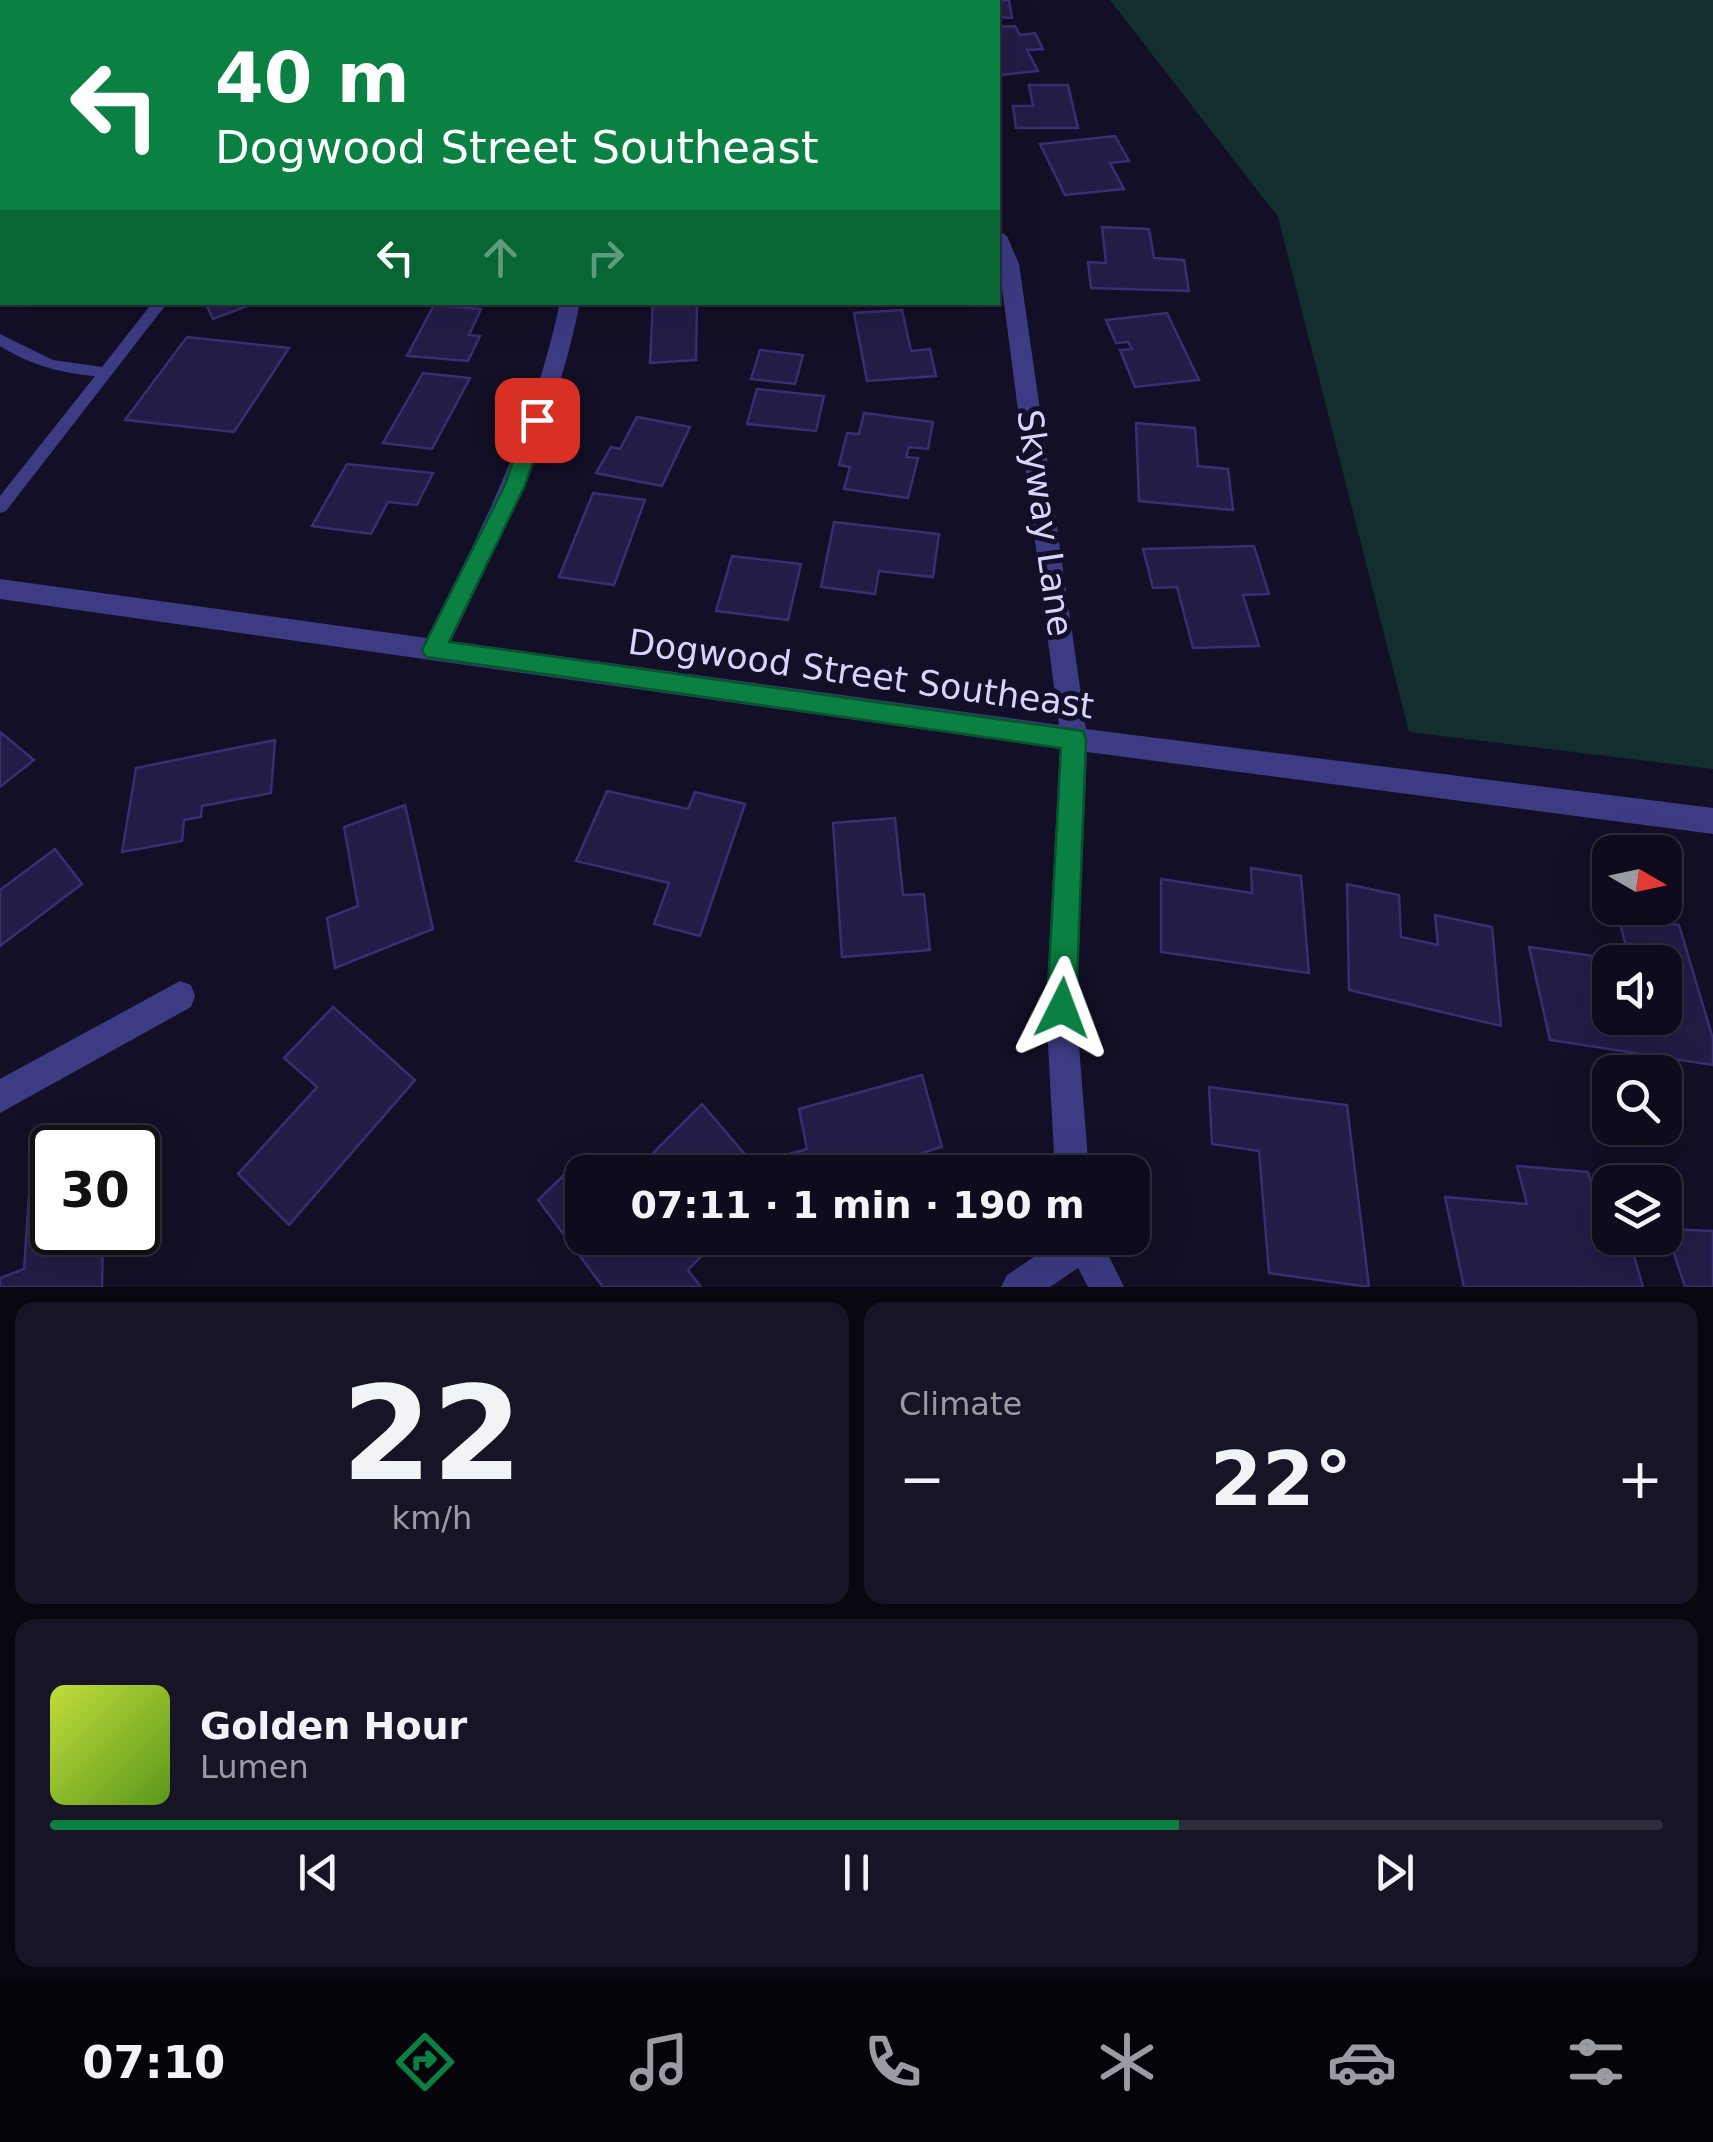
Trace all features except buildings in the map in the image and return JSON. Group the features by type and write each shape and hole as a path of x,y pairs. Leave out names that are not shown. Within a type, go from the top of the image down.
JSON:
{"street":[{"name":"Skyway Lane","path":"1000,241 1010,264 1074,739 1062,1008 1069,1155"},
{"path":"434,650 515,485 558,356 569,305"},
{"name":"Dogwood Street Southeast","path":"0,590 1074,739 1713,820"},
{"path":"0,1097 180,996"},
{"path":"1020,1287 1064,1255"},
{"path":"1090,1255 1106,1287"}],"lane":[{"path":"0,507 160,305"},
{"path":"0,339 28,359 57,369 106,372"}],"green space":[{"path":"1110,0 1713,0 1713,769 1409,732 1278,217"}],"route":[{"path":"537,420 515,485 434,650 1074,739 1062,1008"}]}
